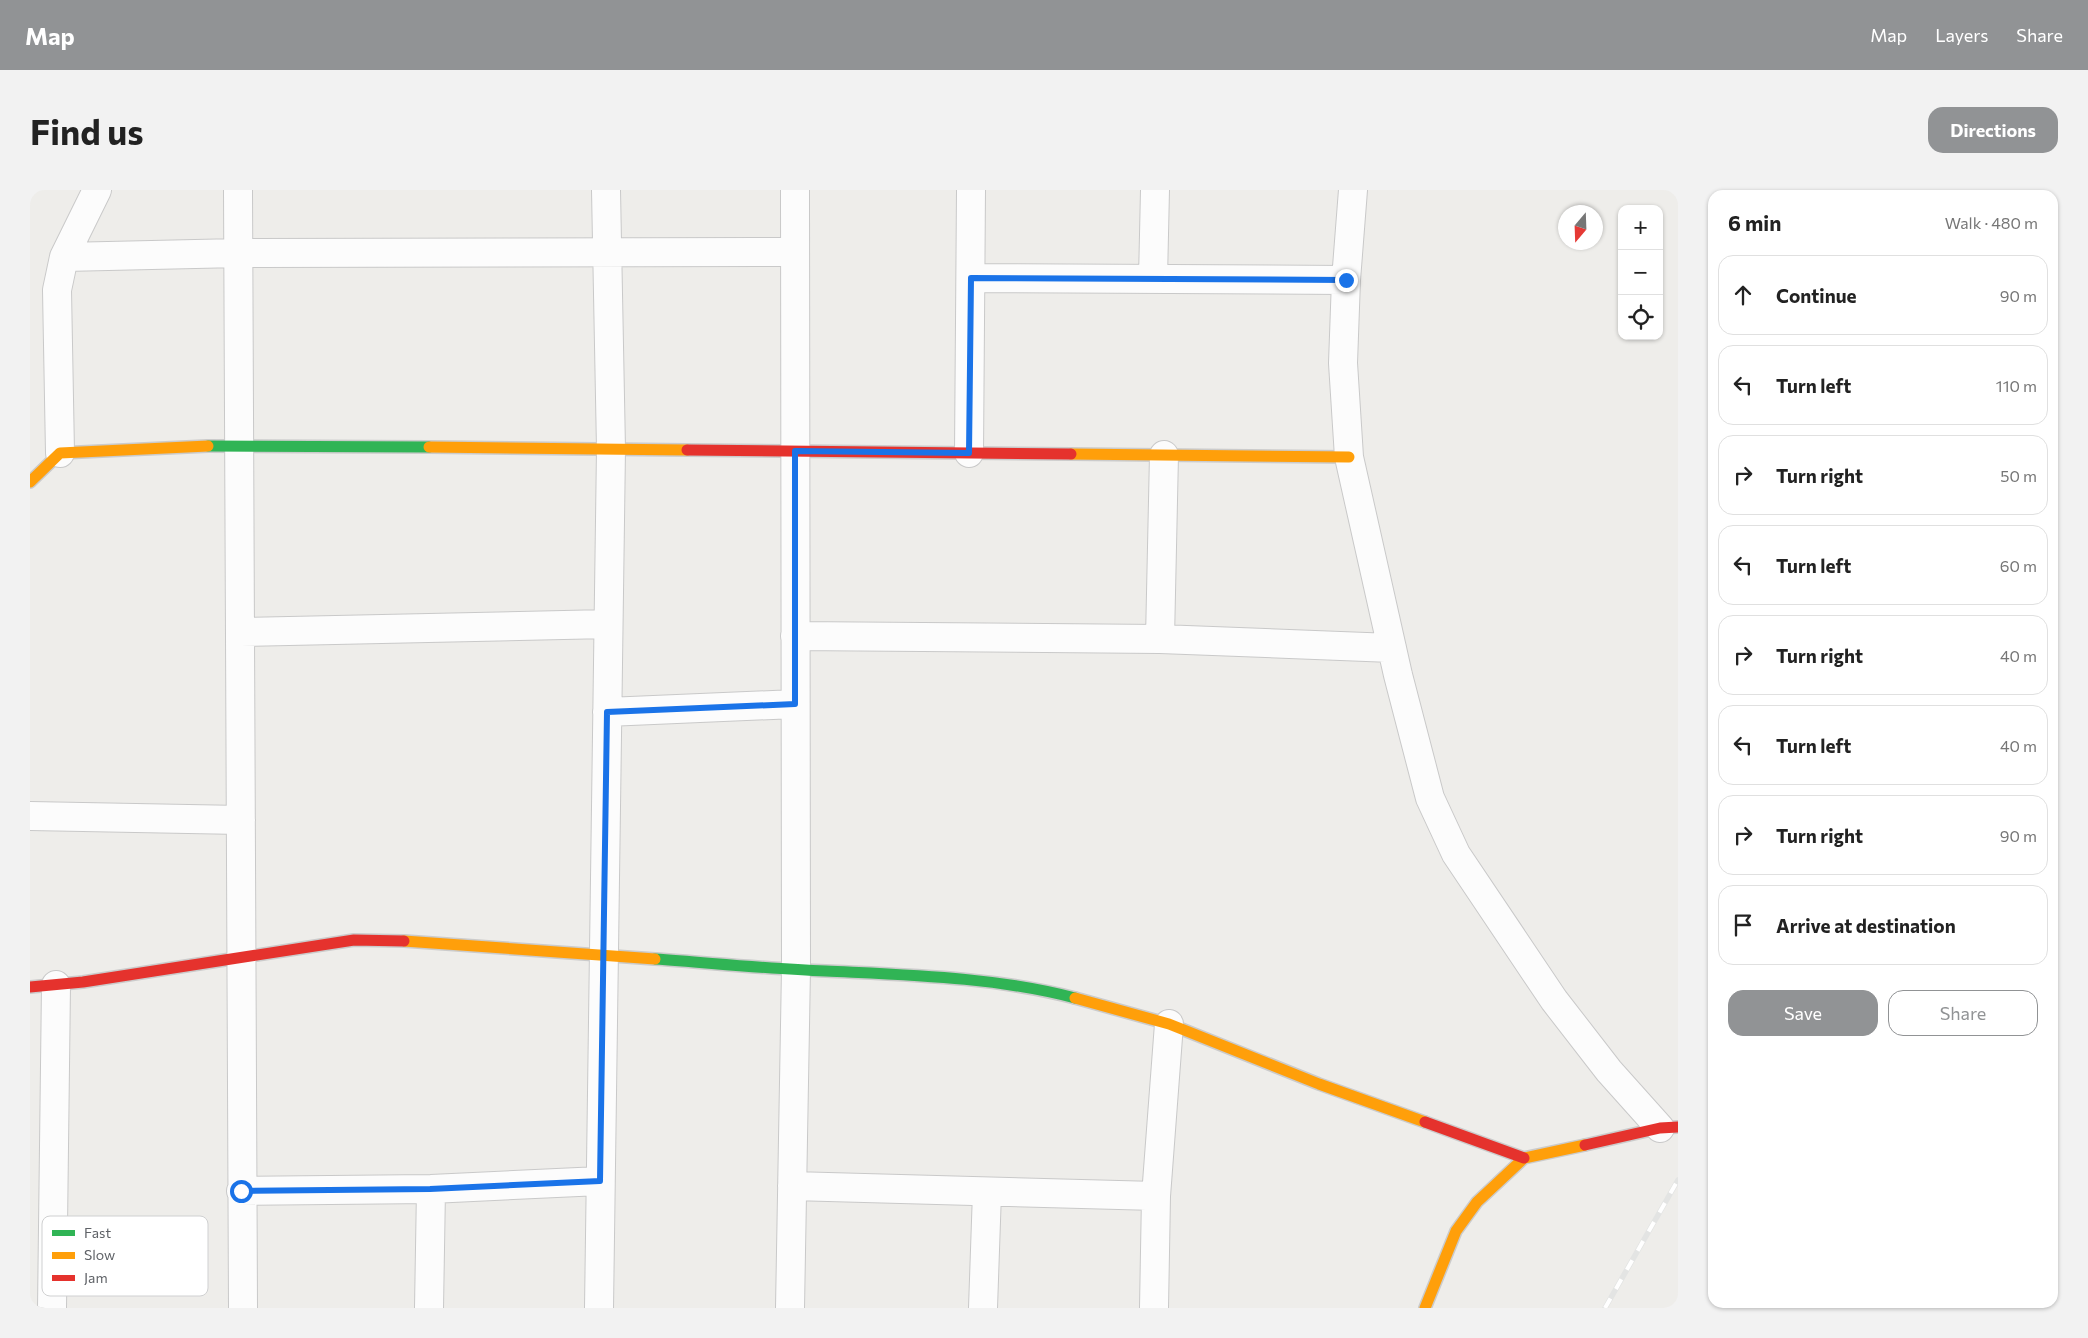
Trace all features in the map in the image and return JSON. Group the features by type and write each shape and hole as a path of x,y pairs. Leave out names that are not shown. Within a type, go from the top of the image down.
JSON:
{"street":[{"path":"60,454 57,290 64,257 97,190"},
{"path":"238,190 243,1308"},
{"path":"599,1308 611,449 609,253 606,190"},
{"path":"790,1308 796,969 794,190"},
{"path":"969,453 971,190"},
{"path":"1153,279 1155,190"},
{"path":"1354,190 1346,280 1343,362 1349,457 1392,648 1430,798 1456,854 1554,1000 1609,1071 1669,1127"},
{"path":"64,257 239,253 794,252"},
{"path":"971,278 1346,280"},
{"path":"30,482 60,454 239,445 1349,457"},
{"path":"1160,639 1164,455"},
{"path":"240,632 608,624"},
{"path":"795,636 1160,639 1392,648"},
{"path":"607,712 795,704"},
{"path":"30,816 240,820"},
{"path":"44,1216 41,1175 43,986 354,940 421,941 603,956 939,977 1055,993 1169,1024 1319,1084 1524,1158"},
{"path":"1154,1308 1156,1196 1169,1024"},
{"path":"1425,1308 1456,1231 1476,1202 1524,1158 1669,1127"},
{"path":"241,1191 430,1189 600,1181"},
{"path":"792,1186 1156,1196"},
{"path":"429,1308 430,1189"},
{"path":"982,1308 987,1192"}],"railway":[{"path":"1605,1308 1678,1180"}],"traffic: fast":[{"path":"208,446 429,447"},
{"path":"655,959 783,969 951,978 1014,985 1075,998"}],"traffic: slow":[{"path":"30,482 60,453 208,446"},
{"path":"429,447 687,450"},
{"path":"1071,454 1349,457"},
{"path":"404,941 655,959"},
{"path":"1075,998 1169,1024 1319,1084 1425,1122"},
{"path":"1425,1308 1456,1231 1477,1202 1524,1158 1585,1145"}],"traffic: jam":[{"path":"687,450 1071,454"},
{"path":"30,987 83,982 354,940 404,941"},
{"path":"1425,1122 1524,1158"},
{"path":"1585,1145 1660,1128 1678,1127"}],"route":[{"path":"241,1191 430,1189 600,1181 607,712 795,704 795,451 969,453 971,278 1346,280"}]}
